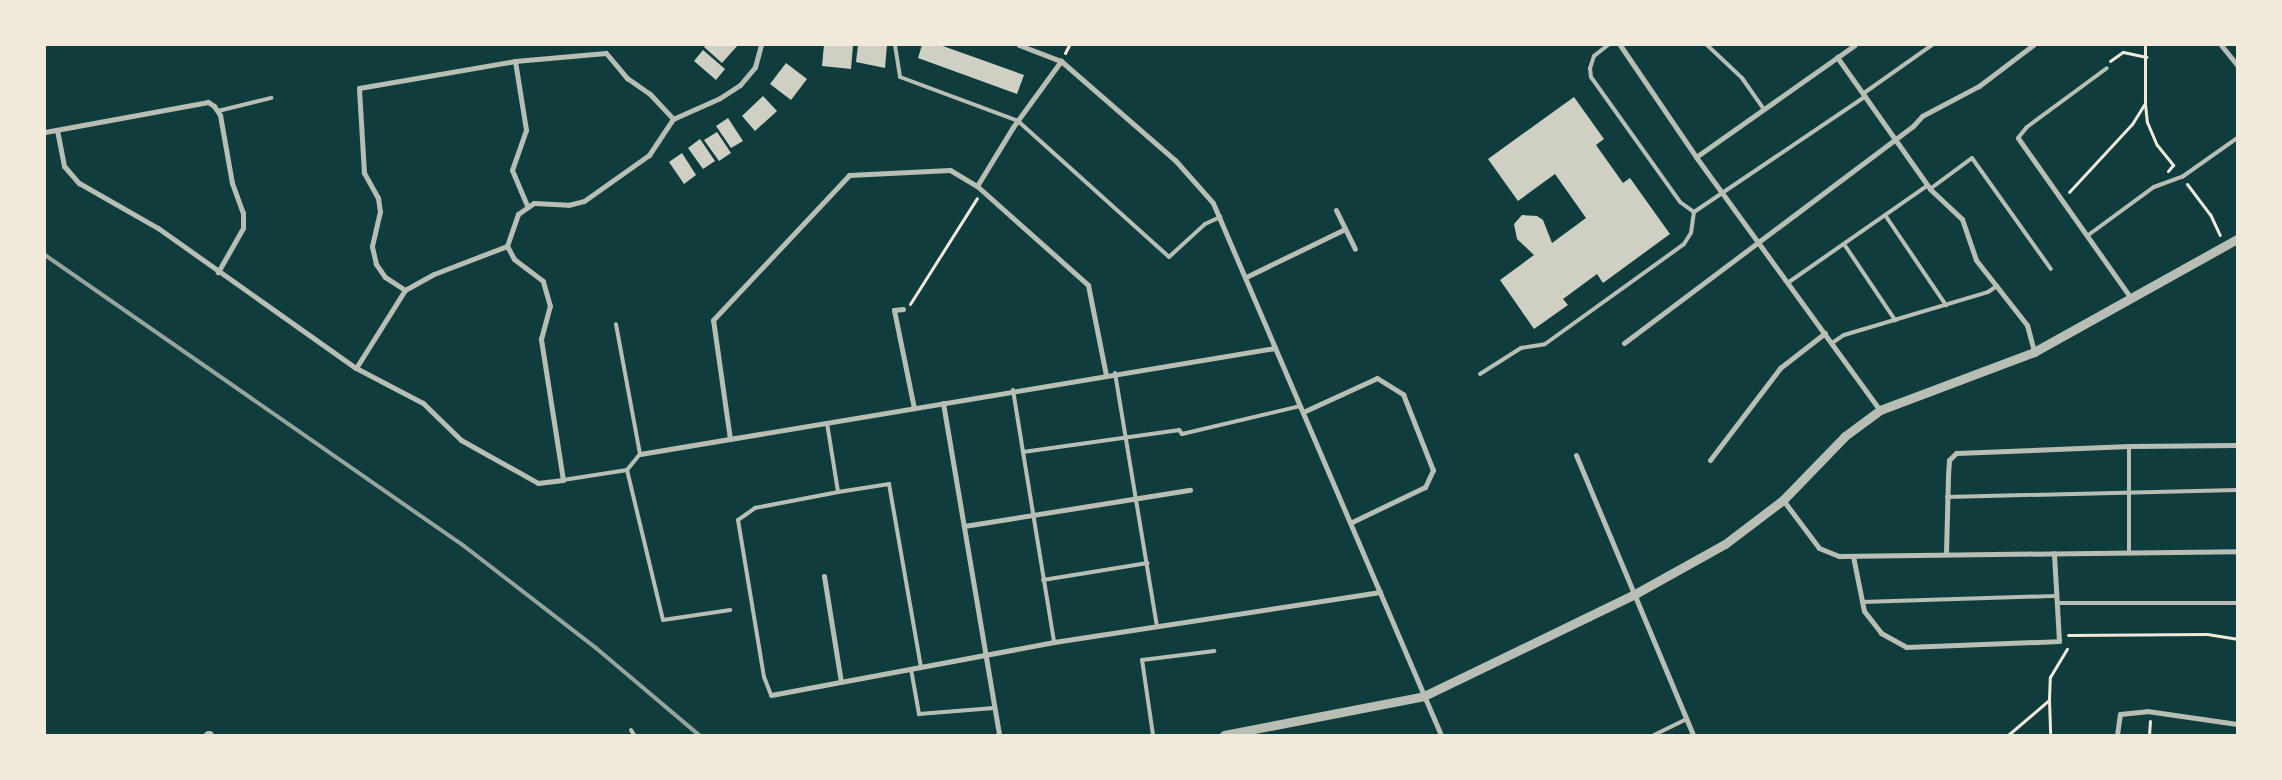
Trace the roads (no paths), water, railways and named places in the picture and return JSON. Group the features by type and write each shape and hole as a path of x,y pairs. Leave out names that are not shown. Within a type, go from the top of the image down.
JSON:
{"street":[{"path":"57,130 64,166 78,183 158,228 356,368 422,403 461,440 538,483 563,480 541,339 550,306 543,281 514,259 507,246 518,214 534,203 568,205 584,201 649,155 673,119 720,98 740,84 755,67 761,45"},
{"path":"1019,45 1061,61 1175,160 1198,184 1220,217 1300,406 1352,522 1441,735"},
{"path":"1620,45 1696,157 1758,239 1880,410"},
{"path":"1696,157 1855,45"},
{"path":"1624,343 1758,239 1913,126 1922,116 1979,86 2033,45"},
{"path":"2221,45 2237,65"},
{"path":"405,290 385,277 376,264 372,246 380,212 378,198 364,173 359,88 515,61 606,52 627,78 650,94 673,119"},
{"path":"1837,57 1929,187 1962,219 1976,260 2027,325 2034,352"},
{"path":"515,61 526,130 512,170 527,206"},
{"path":"977,186 1018,121 1061,61"},
{"path":"45,132 208,102 218,111 232,183 240,198 243,228 218,272"},
{"path":"2018,138 2131,298"},
{"path":"730,440 713,320 849,175 950,170 977,186 1088,285 1106,375"},
{"path":"1336,210 1355,249"},
{"path":"1246,277 1345,229"},
{"path":"1224,735 1424,696 1635,594 1725,544 1782,500 1846,436 1880,410 2034,352 2237,239"},
{"path":"356,368 405,290 434,274 507,246"},
{"path":"903,309 894,310 914,408"},
{"path":"1710,460 1780,368 1825,334"},
{"path":"640,454 1013,390 1275,348"},
{"path":"1303,412 1377,378 1402,394 1433,470 1425,487 1352,522"},
{"path":"943,403 999,735"},
{"path":"1946,553 1949,460 1956,453 2129,446 2237,445"},
{"path":"1576,455 1693,735"},
{"path":"964,526 1190,490"},
{"path":"1782,500 1819,548 1839,556 1946,553 2237,551"},
{"path":"1853,556 1864,612 1881,633 1906,647 2060,641 2054,553"},
{"path":"824,576 841,682"},
{"path":"772,695 1054,642 1380,592"},
{"path":"2117,735 2120,714 2147,711 2237,724"}],"lane":[{"path":"895,45 900,77 1018,121 1169,258 1205,224 1220,217"},
{"path":"1608,45 1594,56 1590,68 1591,77 1680,202 1694,212"},
{"path":"1707,45 1742,78 1764,109"},
{"path":"1694,212 1723,194 1865,95 1932,45"},
{"path":"2018,138 2027,127 2107,68"},
{"path":"218,111 271,98"},
{"path":"2087,236 2154,188 2182,177 2237,138"},
{"path":"1789,282 1885,215 1972,158 2051,268"},
{"path":"1480,374 1521,348 1545,344 1684,244 1691,233 1694,212"},
{"path":"1885,215 1946,305"},
{"path":"1844,244 1895,320"},
{"path":"1832,343 1844,335 1988,292 1997,286"},
{"path":"563,480 627,470 640,454 616,324"},
{"path":"1115,374 1138,498 1157,626"},
{"path":"1013,390 1054,642"},
{"path":"1023,452 1178,430 1182,434 1300,406"},
{"path":"827,423 838,492"},
{"path":"2129,446 2129,552"},
{"path":"627,470 663,620 730,610"},
{"path":"772,695 764,677 738,520 755,508 838,492 889,484 920,667"},
{"path":"1947,497 2237,490"},
{"path":"1043,580 1148,563"},
{"path":"1862,602 2056,596"},
{"path":"2057,603 2237,603"},
{"path":"1152,735 1142,660 1214,651"},
{"path":"911,669 919,714 994,708"},
{"path":"1654,735 1687,719"},
{"path":"631,730 634,735"}],"railway":[{"path":"45,255 464,546 596,648 699,735"}]}
